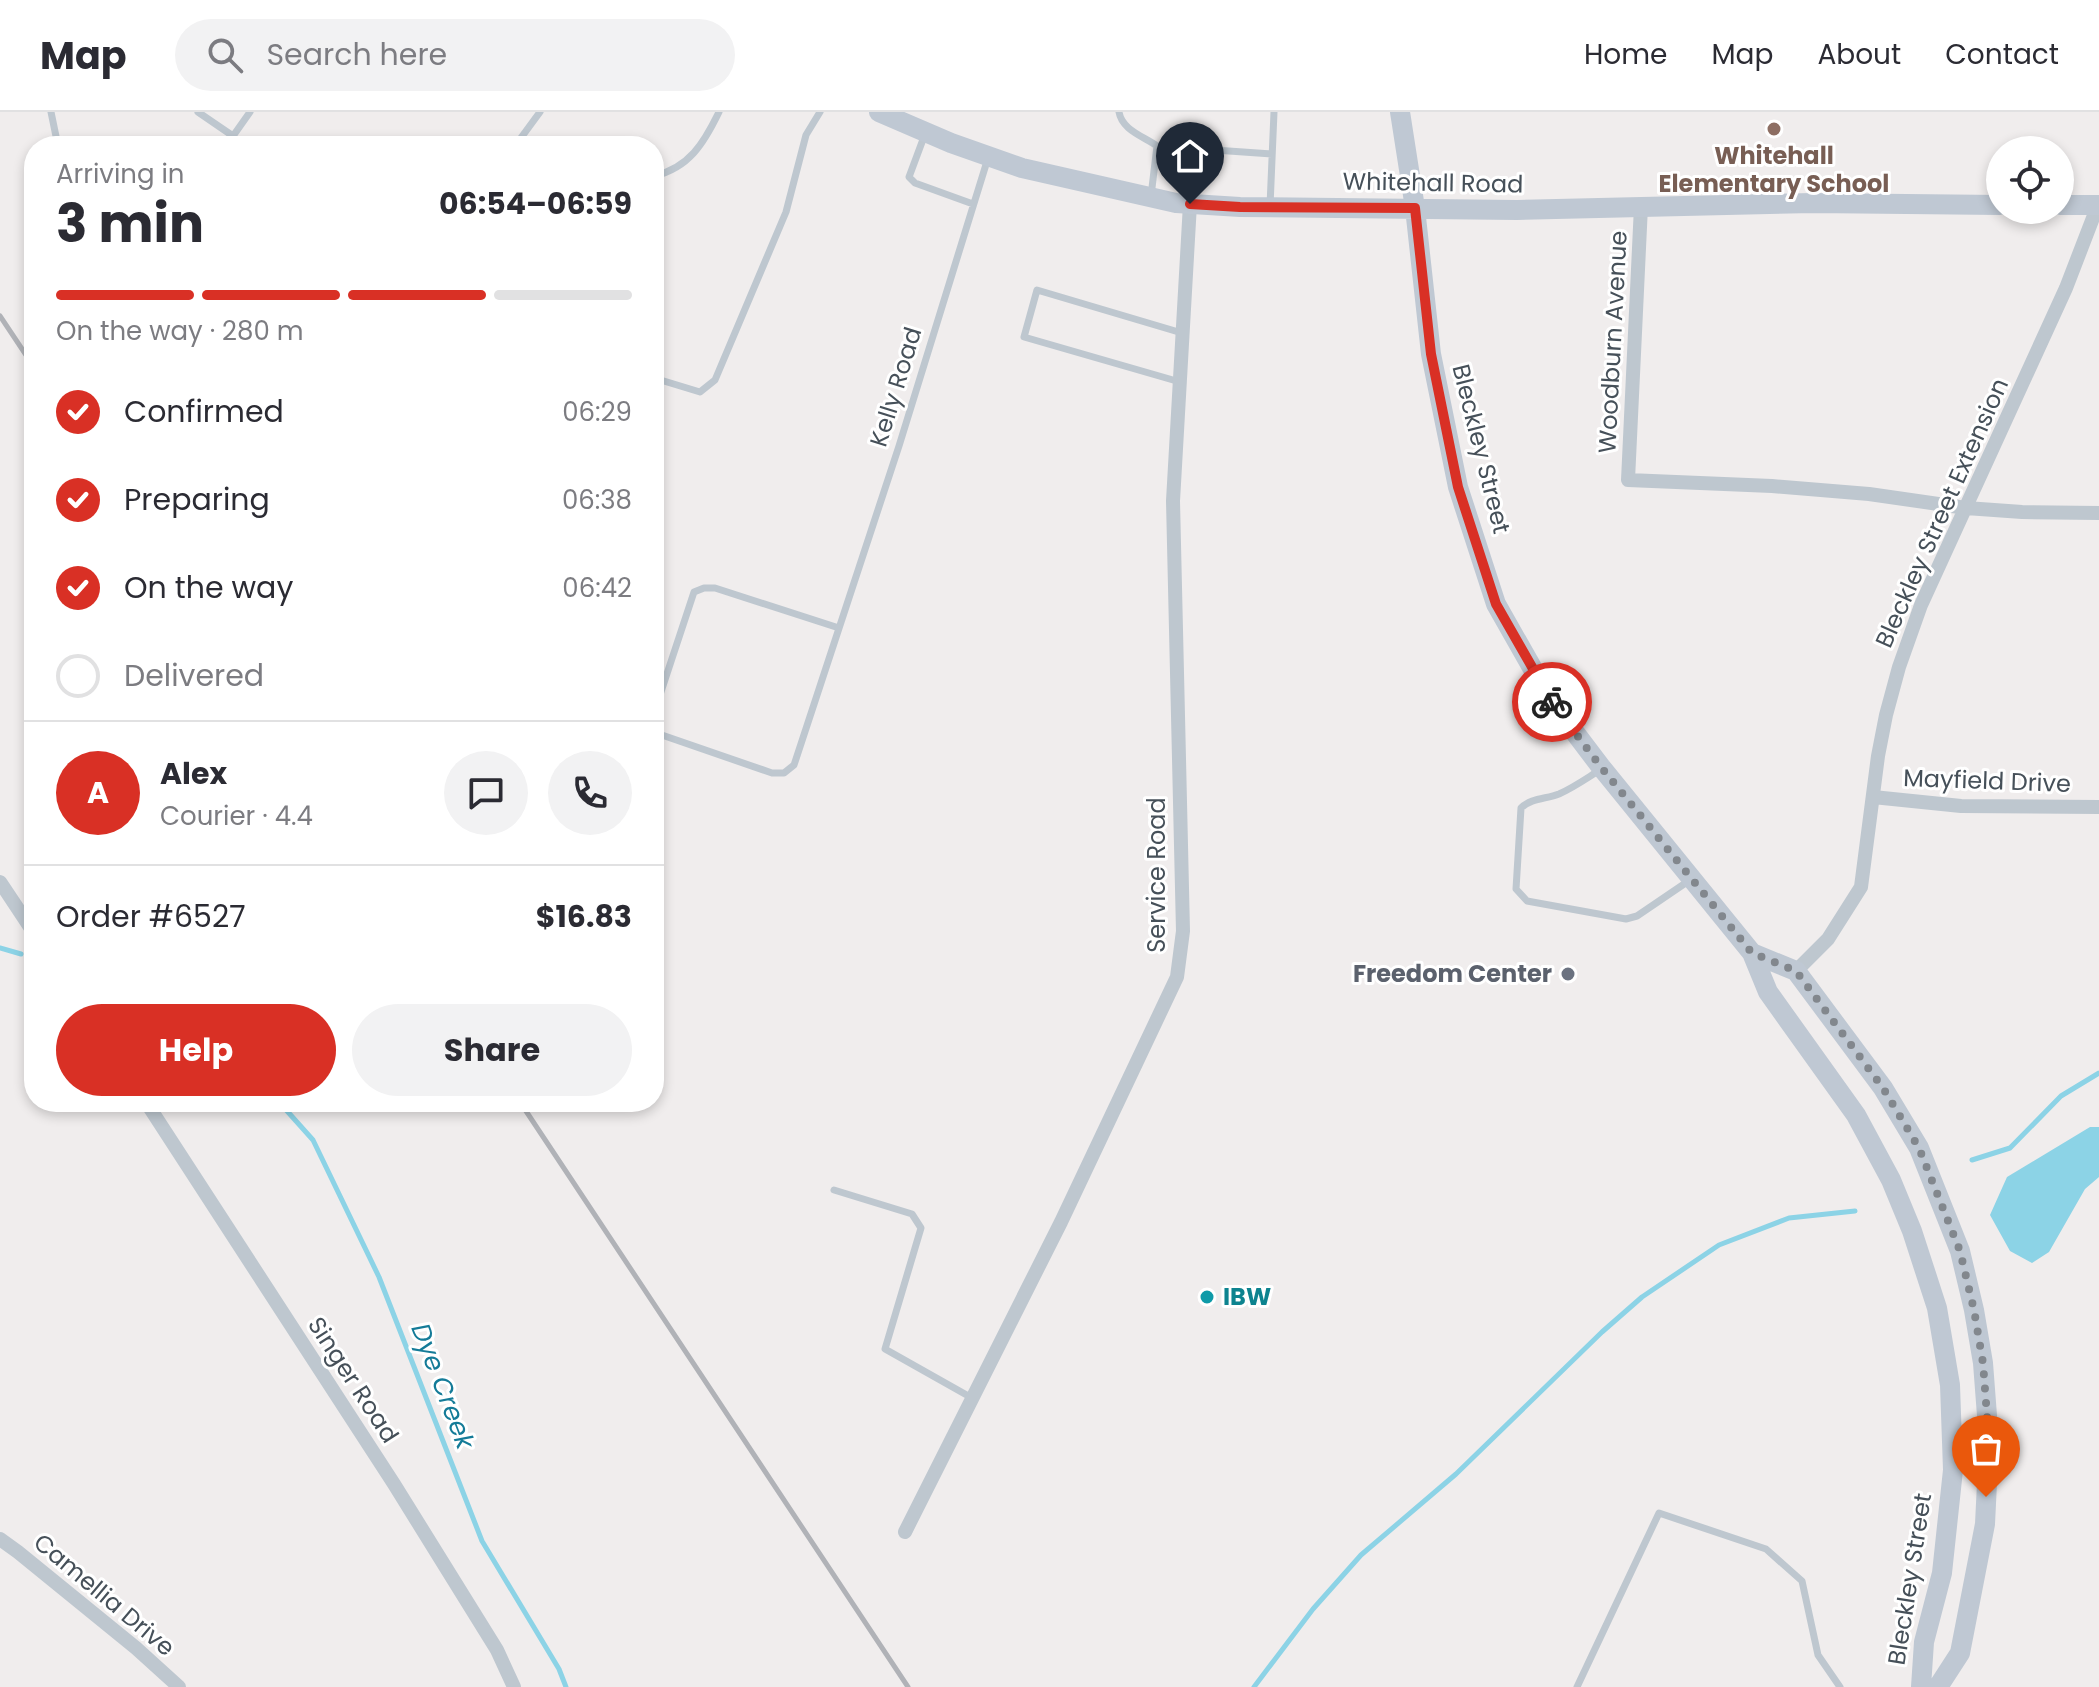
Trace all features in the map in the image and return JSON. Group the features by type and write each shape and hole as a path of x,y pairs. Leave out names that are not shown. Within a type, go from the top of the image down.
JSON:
{"street":[{"name":"Whitehall Road","path":"879,112 908,118 926,132 1022,168 1176,203 1517,210 1813,203 1986,205"},
{"name":"Bleckley Street","path":"1400,112 1415,208 1431,354 1458,487 1496,604 1551,701 1752,953 1768,992 1856,1115 1891,1180 1912,1231 1937,1308 1950,1385 1953,1470 1942,1573 1924,1642 1921,1687"},
{"name":"Service Road","path":"905,1532 1061,1222 1177,977 1183,931 1173,501 1190,204"},
{"path":"2074,205 2099,205"},
{"name":"Bleckley Street Extension","path":"1796,971 1828,939 1861,887 1886,715 1899,667 1921,605 2066,288 2099,205"},
{"name":"Woodburn Avenue","path":"1641,206 1628,480 1869,494 1966,508"},
{"path":"1966,508 2099,513"},
{"name":"Mayfield Drive","path":"1873,797 1961,806 2099,807"},
{"path":"0,882 24,918"},
{"name":"Bleckley Street","path":"1752,953 1796,971 1883,1088 1919,1148 1960,1251 1983,1363 1989,1442 1985,1524 1960,1653 1938,1687"},
{"name":"Singer Road","path":"152,1112 394,1484 497,1650 514,1687"},
{"name":"Camellia Drive","path":"0,1539 136,1648 179,1687"}],"lane":[{"path":"51,112 56,136"},
{"path":"198,112 233,136 250,112"},
{"path":"522,136 540,112"},
{"path":"664,171 689,160 719,112"},
{"path":"664,381 700,392 715,380 781,225 806,135 820,112"},
{"path":"1119,112 1126,127 1157,146 1272,154"},
{"path":"1270,207 1274,112"},
{"path":"926,132 909,177 915,183 973,204"},
{"path":"1151,197 1157,146"},
{"name":"Kelly Road","path":"664,736 772,773 784,773 794,765 899,446 988,156"},
{"path":"1180,382 1024,337 1037,290 1182,333"},
{"path":"664,683 694,592 704,588 715,588 839,628"},
{"path":"1603,769 1555,796 1527,801 1521,808 1516,889 1521,896 1527,901 1626,919 1637,916 1691,879"},
{"path":"834,1190 912,1214 921,1228 885,1349 972,1398"},
{"path":"1577,1687 1659,1513 1766,1549 1802,1581 1818,1655 1840,1687"}],"water":[{"path":"2090,1127 2099,1127 2099,1177 2085,1189 2049,1252 2032,1263 2010,1251 1990,1215 2007,1177"}],"waterway":[{"name":"Dye Creek","path":"0,948 21,954"},
{"path":"1972,1160 2010,1148 2061,1096 2099,1073"},
{"name":"Dye Creek","path":"288,1112 313,1140 379,1277 482,1541 559,1669 566,1687"},
{"path":"1254,1687 1313,1609 1361,1555 1456,1474 1642,1297 1719,1245 1789,1218 1855,1211"}],"railway":[{"path":"0,316 24,352"},
{"path":"527,1112 908,1687"}],"way so far":[{"path":"1552,702 1752,953 1796,971 1883,1088 1919,1148 1960,1251 1974,1310 1983,1363 1989,1442 1986,1497"}],"place":[{"name":"Whitehall Elementary School","path":"1774,129"},
{"name":"Freedom Center","path":"1568,974"},
{"name":"IBW","path":"1207,1297"}],"route":[{"path":"1190,204 1415,208 1431,354 1458,487 1496,604 1552,702"}]}
